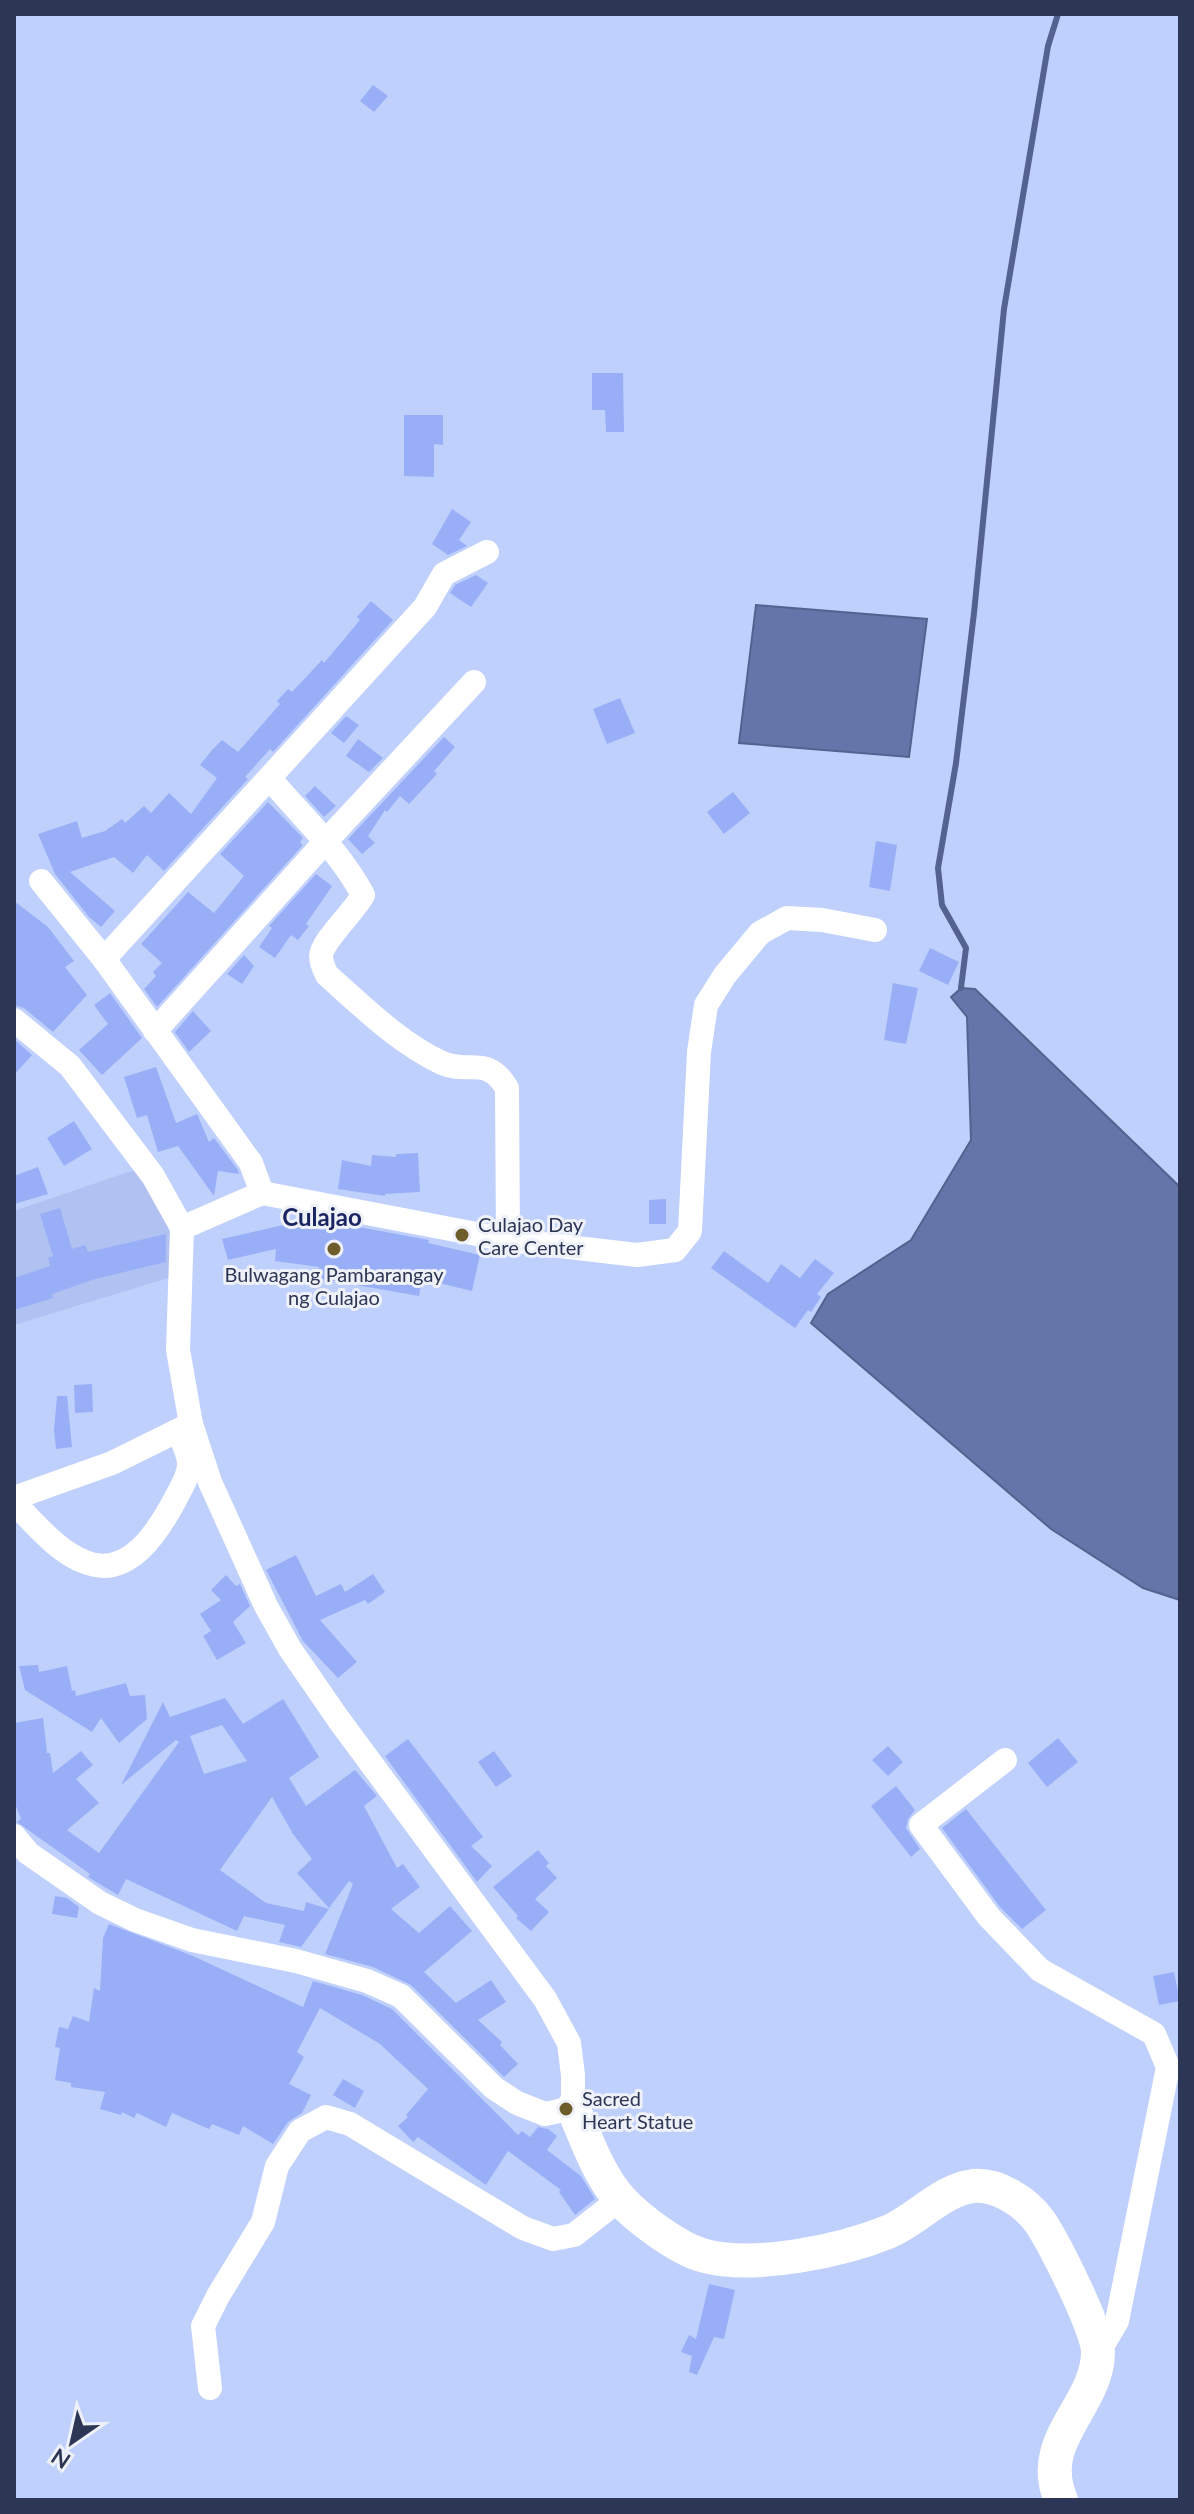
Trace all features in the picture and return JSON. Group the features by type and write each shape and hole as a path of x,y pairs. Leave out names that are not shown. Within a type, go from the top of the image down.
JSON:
{"street":[{"path":"104,959 425,607 444,574 487,552"},
{"path":"155,1031 474,682"},
{"path":"270,779 325,842 363,895 355,910 323,945 320,959 327,975 412,1046 445,1065 488,1067 500,1076 507,1088 508,1240"},
{"path":"41,881 104,959 251,1163 262,1193"},
{"path":"182,1228 262,1193 508,1240 637,1255 675,1250 690,1231 699,1052 706,1005 712,995 760,933 787,918 822,920 875,930"},
{"path":"14,1020 70,1066 153,1176 182,1228 178,1350 189,1464 183,1485 161,1527 139,1551 113,1565 87,1564 62,1550 14,1500 112,1463 185,1427"},
{"path":"185,1427 266,1606 290,1649 545,1999 569,2043 573,2108 596,2160 620,2199 663,2234 703,2256 756,2262 855,2244 892,2231 949,2195 973,2186 996,2189 1019,2200 1039,2221 1094,2327 1098,2353"},
{"path":"1005,1760 921,1825 989,1917 1040,1970 1154,2034 1168,2067 1117,2321 1098,2353 1093,2378 1056,2449 1054,2474 1061,2500"},
{"path":"19,1844 100,1903 135,1920 192,1940 296,1961 367,1981 401,1996 494,2088 517,2103 545,2114 573,2108"},
{"path":"210,2388 203,2326 263,2222 277,2166 300,2131 326,2117 350,2124 523,2228 553,2239 574,2235 620,2199"}],"shaded area":[{"path":"756,605 927,619 909,757 739,743"},
{"path":"961,988 975,989 1180,1187 1180,1600 1143,1588 1051,1529 811,1323 828,1294 911,1240 971,1140 967,1017 951,997"},
{"path":"137,1169 172,1230 175,1276 14,1325 14,1211"}],"building":[{"path":"373,85 388,96 374,112 360,101"},
{"path":"592,373 623,373 624,432 606,432 605,410 592,410"},
{"path":"404,415 443,415 443,445 434,444 434,477 404,476"},
{"path":"452,509 471,522 459,540 467,546 448,555 432,544"},
{"path":"476,575 488,583 471,607 450,593 455,585"},
{"path":"371,601 393,620 273,752 270,749 245,777 248,779 164,871 147,855 133,873 114,857 70,872 115,911 101,927 89,917 55,874 38,834 77,821 82,838 105,831 122,819 125,823 144,806 151,813 169,793 191,814 217,778 200,765 212,750 222,740 238,752 280,704 277,701 288,689 292,692 322,660 324,663 360,620 357,617"},
{"path":"620,698 635,733 607,744 593,709"},
{"path":"346,716 359,725 344,743 331,733"},
{"path":"444,737 455,747 434,771 437,774 409,804 400,796 387,812 385,810 368,836 375,843 362,854 348,839"},
{"path":"358,739 383,758 369,772 346,756"},
{"path":"315,786 336,806 324,817 305,796"},
{"path":"733,792 750,813 724,834 707,812"},
{"path":"268,802 303,838 300,842 303,845 157,1007 144,989 156,976 153,972 162,963 141,944 188,892 214,913 244,876 220,854"},
{"path":"876,841 897,845 890,891 869,887"},
{"path":"316,874 332,886 298,940 291,935 275,958 259,947 272,928 269,926"},
{"path":"14,901 48,927 74,961 65,967 87,995 53,1032 24,1008 14,1005"},
{"path":"930,948 959,962 948,985 919,971"},
{"path":"244,955 254,966 242,984 227,974"},
{"path":"893,983 918,988 906,1044 884,1040"},
{"path":"110,993 142,1038 102,1075 79,1050 108,1024 94,1005"},
{"path":"193,1011 211,1031 189,1052 175,1032"},
{"path":"14,1039 32,1055 14,1075"},
{"path":"156,1067 176,1123 197,1114 209,1142 214,1138 238,1170 239,1174 218,1171 214,1196 178,1146 158,1152 147,1115 137,1118 124,1077"},
{"path":"74,1121 92,1149 64,1166 47,1138"},
{"path":"418,1153 420,1192 385,1196 338,1189 342,1160 371,1166 372,1155 396,1157 396,1154"},
{"path":"38,1167 48,1194 14,1204 14,1176"},
{"path":"666,1199 666,1224 649,1224 649,1200"},
{"path":"60,1208 72,1249 85,1245 88,1252 166,1234 166,1262 95,1279 52,1294 53,1298 14,1310 14,1278 50,1266 48,1258 53,1256 40,1214"},
{"path":"327,1221 429,1240 428,1243 480,1255 472,1291 422,1279 419,1296 317,1278 319,1267 275,1261 276,1249 228,1260 222,1239 283,1225 325,1230"},
{"path":"724,1251 768,1283 781,1264 800,1278 815,1259 834,1273 817,1294 821,1297 811,1312 808,1310 795,1328 711,1268"},
{"path":"92,1384 93,1412 75,1413 74,1385"},
{"path":"57,1396 67,1396 72,1447 56,1449"},
{"path":"296,1555 316,1596 341,1584 345,1592 373,1574 385,1592 368,1604 365,1600 320,1620 357,1662 338,1678 303,1641 266,1570"},
{"path":"226,1575 236,1586 240,1584 250,1606 233,1622 246,1643 217,1660 203,1636 211,1631 200,1614 221,1600 211,1590"},
{"path":"38,1665 39,1672 67,1666 76,1696 126,1683 130,1696 145,1695 147,1719 119,1743 101,1718 92,1732 25,1690 19,1666"},
{"path":"225,1698 243,1724 283,1699 319,1757 289,1778 306,1806 355,1770 377,1796 364,1806 397,1868 403,1864 420,1887 391,1909 419,1933 450,1906 472,1931 424,1972 456,2003 491,1980 506,2002 478,2020 502,2042 500,2045 518,2064 504,2077 411,1985 373,1967 325,1954 353,1884 349,1881 329,1908 297,1873 312,1859 293,1834 272,1797 220,1870 266,1903 304,1911 306,1902 329,1909 301,1947 279,1942 285,1925 244,1916 237,1931 126,1879 118,1895 88,1877 90,1874 17,1822 21,1819 14,1801 14,1723 43,1718 53,1773 81,1751 93,1765 76,1779 99,1803 67,1830 99,1853 179,1742 176,1740 121,1785 163,1702 170,1717","holes":["222,1725 247,1761 204,1774 190,1736"]},
{"path":"1058,1738 1078,1762 1047,1787 1028,1763"},
{"path":"408,1739 483,1837 471,1846 492,1866 477,1882 385,1756"},
{"path":"888,1746 903,1762 888,1776 872,1760"},
{"path":"494,1751 512,1776 496,1787 478,1762"},
{"path":"896,1786 915,1810 906,1828 920,1849 911,1857 871,1806"},
{"path":"966,1809 1046,1910 1022,1929 1000,1907 942,1828"},
{"path":"538,1850 557,1878 535,1899 549,1912 531,1931 516,1918 518,1916 493,1887"},
{"path":"55,1896 67,1898 79,1907 77,1918 52,1914"},
{"path":"109,1924 193,1956 303,2007 313,1981 362,1995 392,2009 518,2135 522,2131 530,2137 538,2127 548,2129 557,2136 547,2150 581,2176 595,2199 575,2215 559,2192 561,2190 508,2151 486,2185 418,2137 413,2142 398,2126 428,2089 380,2044 320,2008 297,2052 304,2057 289,2084 311,2095 302,2113 288,2122 273,2144 243,2126 239,2135 212,2124 209,2129 172,2113 166,2127 137,2113 134,2118 122,2112 121,2115 100,2109 105,2092 71,2087 71,2083 55,2080 60,2048 55,2047 59,2027 68,2029 73,2016 89,2022 94,1988 100,1991 103,1938"},
{"path":"1174,1972 1180,2001 1159,2005 1153,1976"},
{"path":"343,2079 364,2091 355,2108 333,2095"},
{"path":"709,2284 735,2290 724,2339 714,2337 697,2375 689,2372 692,2356 681,2352 689,2335 696,2339"}],"waterway":[{"path":"961,988 966,948 942,905 938,868 956,763 974,613 1004,309 1048,46 1058,14"}],"place":[{"name":"Culajao Day Care Center","path":"462,1235"},
{"name":"Bulwagang Pambarangay ng Culajao","path":"334,1249"},
{"name":"Sacred Heart Statue","path":"566,2109"}],"district":[{"name":"Culajao","path":"322,1216"}]}
